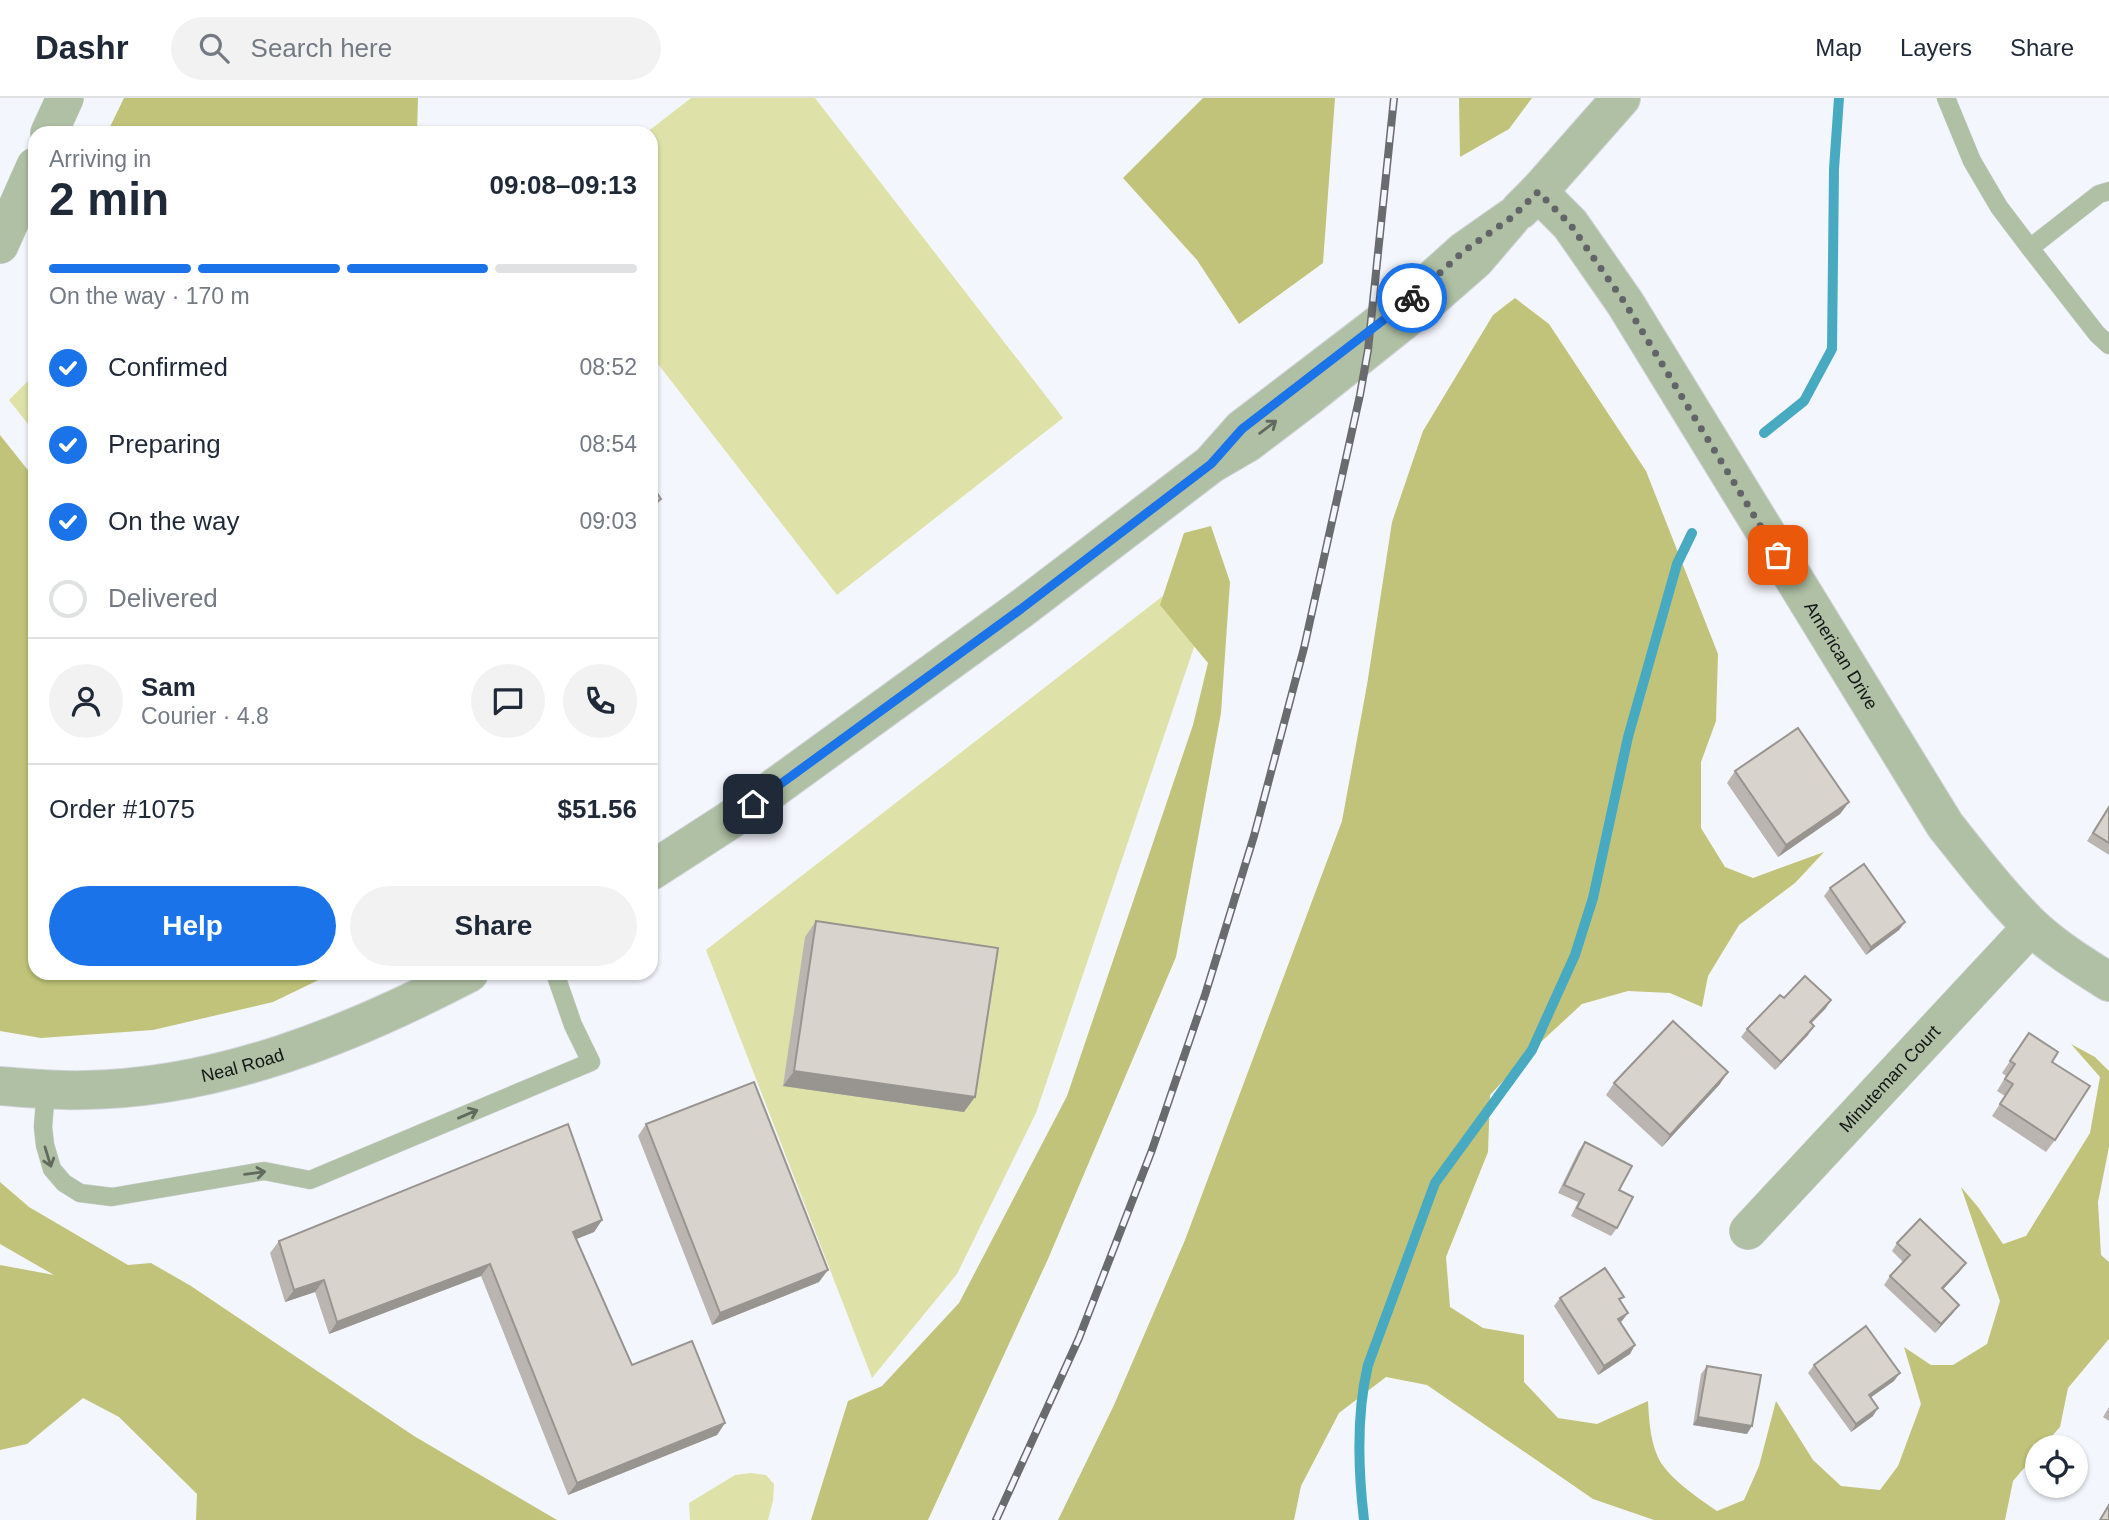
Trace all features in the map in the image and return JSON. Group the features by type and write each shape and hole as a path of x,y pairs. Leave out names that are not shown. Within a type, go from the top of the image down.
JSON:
{"street":[{"path":"52,126 65,98"},
{"path":"658,866 764,796 1021,609 1211,464 1247,443 1417,310 1475,260 1620,98"},
{"path":"0,245 28,182"},
{"name":"American Drive","path":"1538,192 1570,224 1625,303 1945,825 1984,874 2032,926 2074,961 2109,982"},
{"name":"Minuteman Court","path":"1748,1231 2032,926"},
{"name":"Neal Road","path":"0,1086 86,1090 172,1082 211,1075 277,1056 346,1031 454,980"}],"lane":[{"path":"1946,98 1972,161 1999,207 2097,334 2109,345"},
{"path":"2030,248 2099,194 2109,191"},
{"path":"46,1090 43,1126 52,1169 64,1184 80,1193 112,1197 264,1171 310,1180 591,1062 573,1025 557,980"}],"green space":[{"path":"124,98 418,98 417,126 110,126"},
{"path":"691,98 815,98 1063,418 837,595 658,364 658,126 655,126"},
{"path":"1203,98 1335,98 1323,263 1239,324 1197,260 1123,178"},
{"path":"1459,98 1532,98 1509,129 1460,157"},
{"path":"1515,298 1549,324 1646,471 1718,654 1716,721 1701,762 1701,828 1725,867 1753,878 1824,852 1795,883 1739,925 1708,976 1702,1007 1670,993 1628,991 1582,1004 1530,1052 1490,1095 1488,1152 1446,1257 1450,1307 1483,1328 1524,1335 1524,1382 1558,1418 1597,1424 1648,1401 1651,1435 1661,1463 1683,1486 1717,1511 1744,1500 1759,1466 1776,1401 1813,1460 1841,1486 1880,1490 1898,1466 1921,1404 1904,1347 1931,1365 1953,1365 1987,1344 2000,1301 1961,1187 2003,1244 2026,1236 2090,1133 2100,1077 2071,1044 2095,1057 2109,1071 2109,1147 2098,1202 2101,1255 2109,1262 2109,1339 2068,1388 2060,1427 2053,1435 2025,1435 2025,1467 2013,1481 2005,1520 1654,1520 1593,1499 1427,1385 1386,1377 1339,1413 1301,1486 1294,1520 1058,1520 1114,1405 1185,1240 1342,821 1367,685 1392,522 1423,431 1493,315"},
{"path":"28,381 28,424 9,400"},
{"path":"0,435 28,470 28,980 319,980 273,1002 153,1030 41,1038 0,1031"},
{"path":"1211,526 1230,582 1221,713 1176,957 1048,1259 928,1520 811,1520 848,1401 882,1386 959,1303 1067,1096 1193,725 1208,663 1160,605 1184,533"},
{"path":"1177,585 1207,609 1036,1113 957,1274 872,1378 706,950"},
{"path":"0,1182 29,1207 128,1265 151,1263 191,1286 414,1436 557,1520 196,1520 197,1494 119,1417 83,1398 27,1444 0,1450 0,1265 54,1275 0,1244"},
{"path":"735,1475 766,1475 774,1484 768,1520 690,1520 689,1503"}],"building":[{"path":"1798,728 1849,802 1786,845 1735,771"},
{"path":"2109,807 2109,843 2093,833"},
{"path":"1864,864 1905,922 1871,947 1830,888"},
{"path":"816,921 998,948 975,1097 794,1071"},
{"path":"1805,976 1831,1000 1810,1022 1814,1026 1781,1062 1747,1029 1780,995 1784,998"},
{"path":"1673,1021 1728,1072 1670,1135 1614,1083"},
{"path":"2029,1033 2058,1052 2052,1062 2090,1086 2055,1140 2000,1104 2013,1084 2005,1079 2015,1064 2010,1061"},
{"path":"754,1082 828,1270 720,1313 646,1124"},
{"path":"568,1124 602,1220 573,1232 632,1365 692,1341 725,1423 577,1483 490,1264 337,1322 324,1280 294,1290 279,1241"},
{"path":"1585,1142 1632,1166 1619,1190 1633,1197 1617,1228 1577,1208 1584,1194 1564,1185"},
{"path":"1920,1219 1966,1263 1942,1288 1959,1305 1941,1324 1890,1276 1910,1255 1897,1243"},
{"path":"1605,1268 1624,1297 1619,1299 1628,1313 1618,1319 1635,1345 1604,1366 1560,1298"},
{"path":"1866,1326 1900,1373 1869,1395 1878,1408 1856,1424 1814,1365"},
{"path":"1707,1366 1761,1375 1752,1426 1698,1417"},
{"path":"2109,1505 2109,1520 2100,1520"}],"waterway":[{"path":"1764,433 1804,401 1832,349 1834,169 1839,98"},
{"path":"1364,1520 1359,1442 1361,1403 1368,1365 1435,1183 1532,1050 1575,955 1593,898 1628,737 1677,564 1692,533"}],"railway":[{"path":"996,1520 1079,1338 1152,1150 1205,995 1254,836 1304,648 1360,395 1368,350 1394,98"}],"way so far":[{"path":"1412,298 1464,251 1511,218 1538,192 1570,224 1625,303 1778,555"}],"route":[{"path":"753,804 1021,609 1211,464 1242,429 1412,298"}]}
